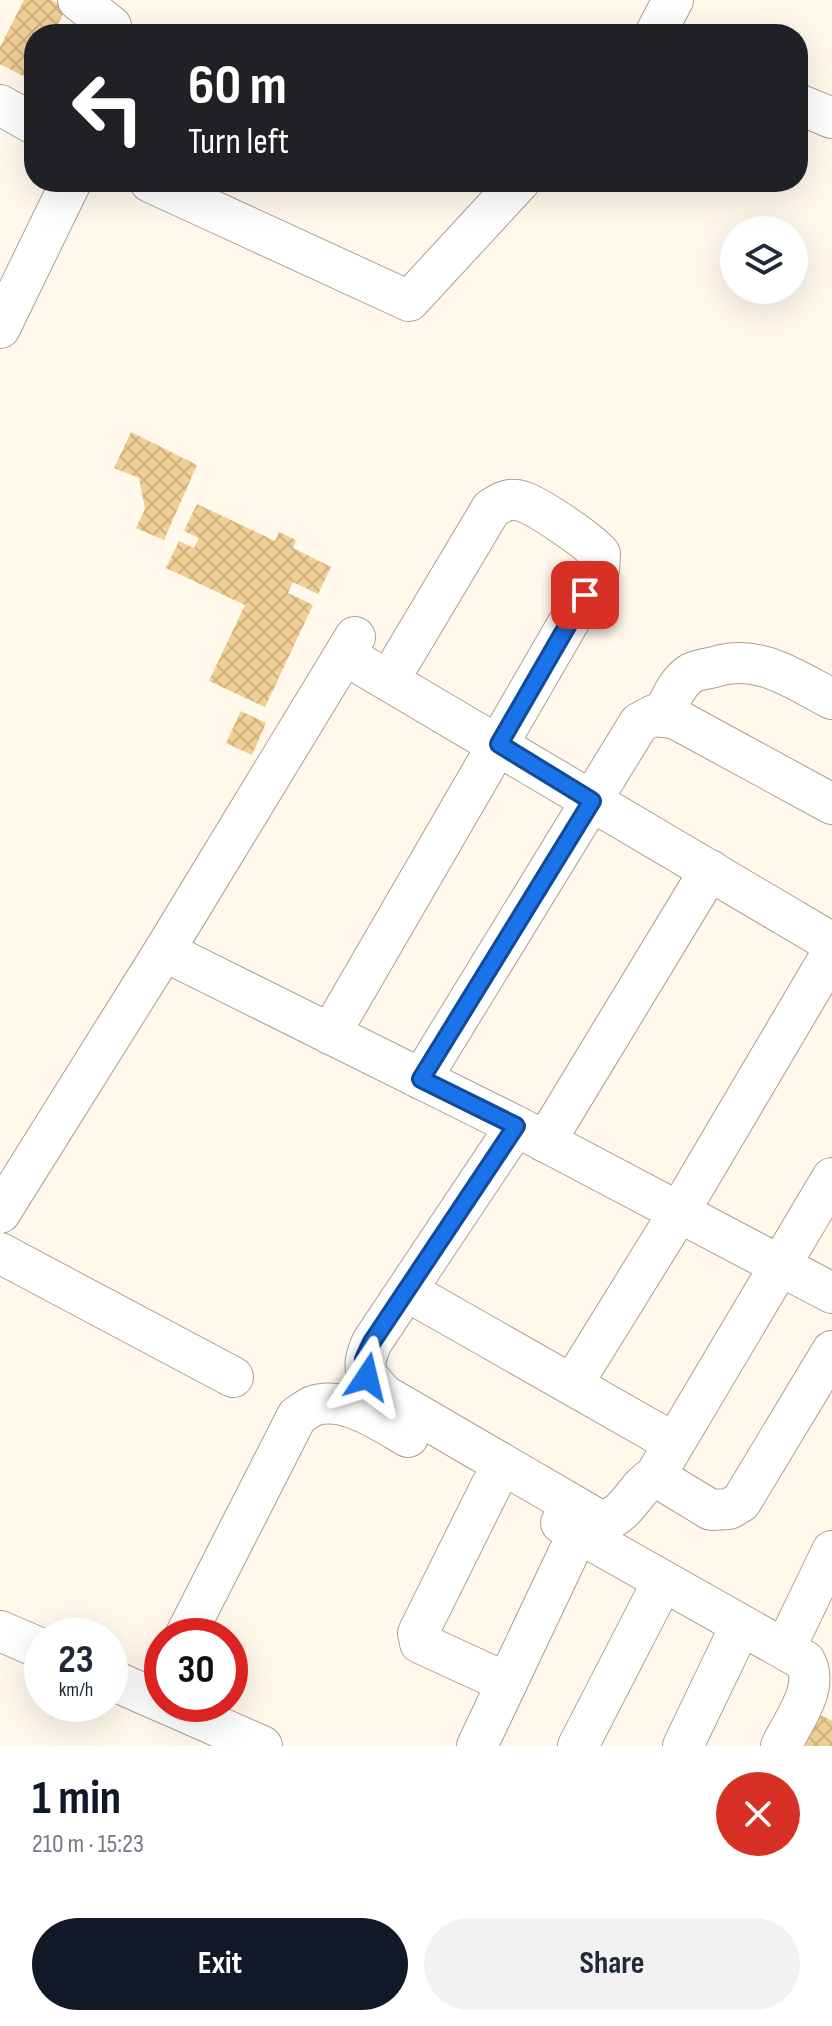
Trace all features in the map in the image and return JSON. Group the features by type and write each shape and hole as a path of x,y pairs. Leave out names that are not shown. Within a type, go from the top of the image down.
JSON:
{"street":[{"path":"78,0 108,24"},
{"path":"0,105 24,118"},
{"path":"808,108 832,118"},
{"path":"0,328 66,192"},
{"path":"172,192 409,301 510,192"},
{"path":"330,1034 599,570 600,554 589,541 520,500 503,501 491,509 401,660"},
{"path":"0,1213 350,646 499,744 832,943"},
{"path":"662,717 679,686 690,674 721,665 748,662 767,665 832,699"},
{"path":"421,1079 639,723 654,715 676,719 831,800"},
{"path":"710,870 531,1134 407,1291 372,1342 364,1359 367,1377 384,1395 602,1522 625,1510 665,1459 832,1178"},
{"path":"164,951 531,1134 832,1293"},
{"path":"572,1385 679,1212 832,953"},
{"path":"0,1253 233,1377"},
{"path":"407,1291 572,1385 665,1459 711,1510 729,1509 741,1502 832,1351"},
{"path":"194,1618 297,1416 315,1405 338,1405 367,1413 805,1661 811,1671 811,1684 781,1746"},
{"path":"492,1484 418,1633 420,1643 507,1683"},
{"path":"477,1746 578,1533"},
{"path":"791,1636 832,1551"},
{"path":"578,1746 663,1581"},
{"path":"683,1746 741,1625"},
{"path":"0,1631 24,1641"},
{"path":"214,1722 262,1746"}],"building":[{"path":"24,0 51,0 66,8 58,24 24,24 24,76 0,64 0,47"},
{"path":"131,432 197,465 164,540 136,528 145,509 139,478 114,468"},
{"path":"197,504 275,541 279,532 296,540 293,548 331,567 318,594 293,582 288,593 313,605 265,707 209,681 245,605 166,568 179,541 194,548 199,538 184,531"},
{"path":"241,711 266,723 252,755 226,743"},
{"path":"817,1713 832,1721 832,1746 802,1746"}],"route":[{"path":"367,1377 364,1359 372,1342 516,1126 421,1079 592,801 499,744 585,595"}]}
